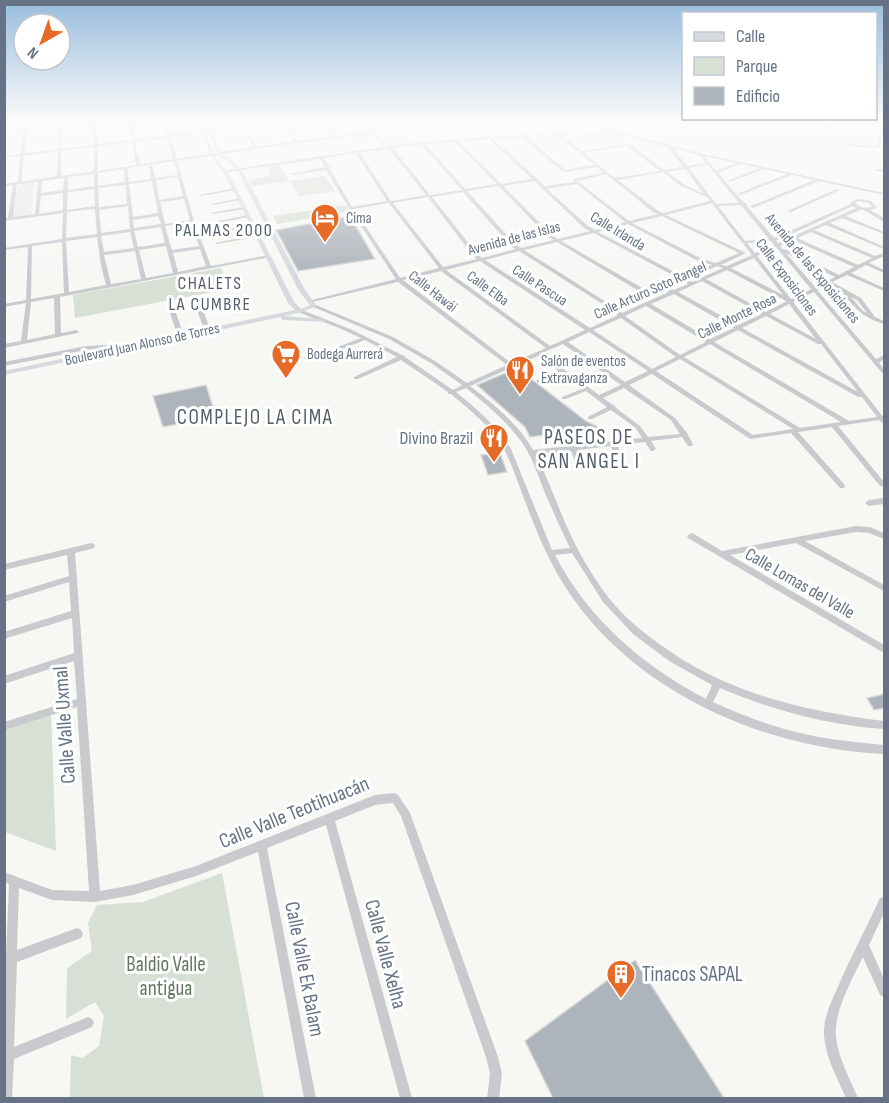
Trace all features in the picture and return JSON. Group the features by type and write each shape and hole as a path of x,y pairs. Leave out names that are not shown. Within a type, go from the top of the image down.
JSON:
{"main road":[{"path":"226,173 297,309"},
{"path":"242,173 312,304"},
{"name":"Boulevard Juan Alonso de Torres","path":"4,373 272,317 312,304"},
{"name":"Boulevard Juan Alonso de Torres","path":"4,366 297,309"},
{"path":"272,317 322,321"}],"street":[{"path":"18,173 7,220 129,205"},
{"path":"4,184 84,173"},
{"path":"17,182 87,173"},
{"path":"99,173 96,187 97,235 109,286"},
{"path":"126,173 132,230 144,280"},
{"path":"152,173 176,274"},
{"name":"Calle Hawái","path":"332,173 351,208 399,280 511,366"},
{"name":"Calle Elba","path":"371,173 390,202 442,269 550,348"},
{"name":"Calle Pascua","path":"411,173 480,259 589,330"},
{"path":"449,173 519,249 614,309 620,317 796,431 842,486"},
{"path":"489,173 555,239 648,294"},
{"name":"Calle Irlanda","path":"526,173 590,230 681,280 693,284"},
{"path":"542,188 605,173"},
{"path":"608,173 659,213 742,253 755,255"},
{"path":"614,179 648,173"},
{"path":"666,173 687,188 706,196"},
{"name":"Calle Exposiciones","path":"690,173 746,242 883,420"},
{"name":"Avenida de las Exposiciones","path":"718,173 885,372"},
{"path":"730,181 751,173"},
{"path":"740,194 791,173"},
{"path":"794,173 885,194"},
{"path":"66,176 64,240 67,294"},
{"path":"38,195 180,176 192,221 209,268"},
{"path":"753,207 819,179"},
{"path":"37,216 40,180"},
{"path":"351,208 533,180"},
{"path":"576,180 625,221 700,260 728,268 790,301"},
{"path":"828,181 853,203 885,220"},
{"path":"839,184 862,200"},
{"path":"561,185 567,192"},
{"path":"201,195 216,190 235,189"},
{"path":"789,211 838,190"},
{"path":"158,201 186,197"},
{"path":"4,200 13,199"},
{"path":"213,204 240,199"},
{"name":"Calle Arturo Soto Rangel","path":"450,393 728,268 777,244 853,203 862,200 878,206 842,216 777,244 746,242"},
{"name":"Avenida de las Islas","path":"312,304 659,213 713,204 745,204"},
{"path":"212,213 244,208"},
{"path":"131,219 160,214"},
{"path":"212,223 248,216"},
{"path":"842,216 885,233"},
{"path":"818,220 884,252"},
{"path":"4,249 192,221"},
{"path":"213,233 254,225"},
{"path":"810,230 875,258"},
{"path":"217,243 259,235"},
{"path":"793,238 858,267"},
{"path":"103,254 168,243"},
{"path":"777,244 804,260"},
{"path":"24,342 29,295 30,245"},
{"path":"170,252 201,247"},
{"name":"Calle Monte Rosa","path":"599,398 840,277 884,252"},
{"path":"614,309 742,253"},
{"path":"4,306 269,256"},
{"path":"865,263 885,272"},
{"path":"819,267 840,277"},
{"path":"847,273 885,290"},
{"path":"702,280 823,344"},
{"path":"828,282 843,291 858,310 885,323"},
{"path":"662,289 675,292 864,398"},
{"path":"57,296 58,335"},
{"path":"312,304 401,343 457,379 518,432 531,453 574,550 601,595 640,634 665,653 717,682 754,699 835,721 885,725"},
{"path":"198,305 206,326"},
{"path":"648,305 848,423"},
{"path":"297,309 365,338 402,357 450,393 492,429 505,444 550,553 581,605 624,650 660,676 708,704 772,731 842,748 885,750"},
{"path":"172,310 179,331"},
{"path":"589,330 752,437 883,420"},
{"path":"4,346 76,332"},
{"path":"340,348 365,338"},
{"path":"564,342 673,419 690,444"},
{"path":"538,353 638,427 653,449"},
{"path":"356,378 402,357"},
{"path":"876,362 885,357"},
{"path":"539,381 562,371"},
{"path":"441,386 457,379"},
{"path":"564,398 587,389"},
{"path":"590,418 613,407"},
{"path":"833,426 882,484"},
{"path":"531,453 685,435"},
{"path":"614,443 617,455"},
{"path":"574,449 578,461"},
{"path":"869,503 885,501"},
{"name":"Calle Lomas del Valle","path":"721,554 856,529 870,530 885,536"},
{"path":"691,536 721,554"},
{"path":"797,540 885,588"},
{"path":"4,567 91,546"},
{"path":"550,553 574,550"},
{"name":"Calle Valle Uxmal","path":"71,551 95,897"},
{"name":"Calle Lomas del Valle","path":"721,554 885,650"},
{"path":"4,599 73,578"},
{"path":"4,636 74,614"},
{"path":"4,680 77,656"},
{"path":"708,704 717,682"},
{"path":"4,726 80,702"},
{"name":"Calle Valle Teotihuacán","path":"9,879 52,895 95,897 165,883 383,797 395,798 402,805 492,1057 496,1074 493,1098"},
{"name":"Calle Valle Xelha","path":"329,819 406,1098"},
{"name":"Calle Valle Ek Balam","path":"262,846 310,1098"},
{"path":"6,1098 9,879"},
{"path":"852,1098 835,1053 830,1027 839,1000 885,902"},
{"path":"9,959 77,934"},
{"path":"864,946 885,991"},
{"path":"7,1056 88,1023"}],"shaded area":[{"path":"35,182 31,215 11,218 19,185"}],"green space":[{"path":"269,173 284,173 289,181 252,186 249,180 270,176"},
{"path":"325,176 335,191 299,196 289,181"},
{"path":"346,205 350,212 277,224 273,216"},
{"path":"221,268 228,289 75,318 73,295"},
{"path":"51,713 56,851 5,832 4,729"},
{"name":"Baldio Valle antigua","path":"222,873 264,1098 70,1098 71,1055 83,1058 99,1046 104,1016 95,1002 66,1019 67,968 92,951 88,923 97,905 143,902"}],"building":[{"name":"Cima","path":"350,216 375,259 298,271 276,230"},
{"name":"Salón de eventos Extravaganza","path":"517,368 586,421 600,428 530,437 525,427 477,385"},
{"path":"206,385 216,417 163,427 153,396"},
{"name":"Divino Brazil","path":"500,453 507,472 488,475 481,455"},
{"path":"885,694 885,708 874,710 867,698"},
{"name":"Tinacos SAPAL","path":"635,960 724,1098 553,1098 525,1041"}],"place":[{"name":"Cima","path":"325,244"},
{"name":"Bodega Aurrerá","path":"286,380"},
{"name":"Salón de eventos Extravaganza","path":"520,396"},
{"name":"Divino Brazil","path":"494,464"},
{"name":"Tinacos SAPAL","path":"621,1000"}],"district":[{"name":"PALMAS 2000","path":"224,230"},
{"name":"CHALETS LA CUMBRE","path":"210,293"},
{"name":"COMPLEJO LA CIMA","path":"255,417"},
{"name":"PASEOS DE SAN ANGEL I","path":"589,449"}]}
